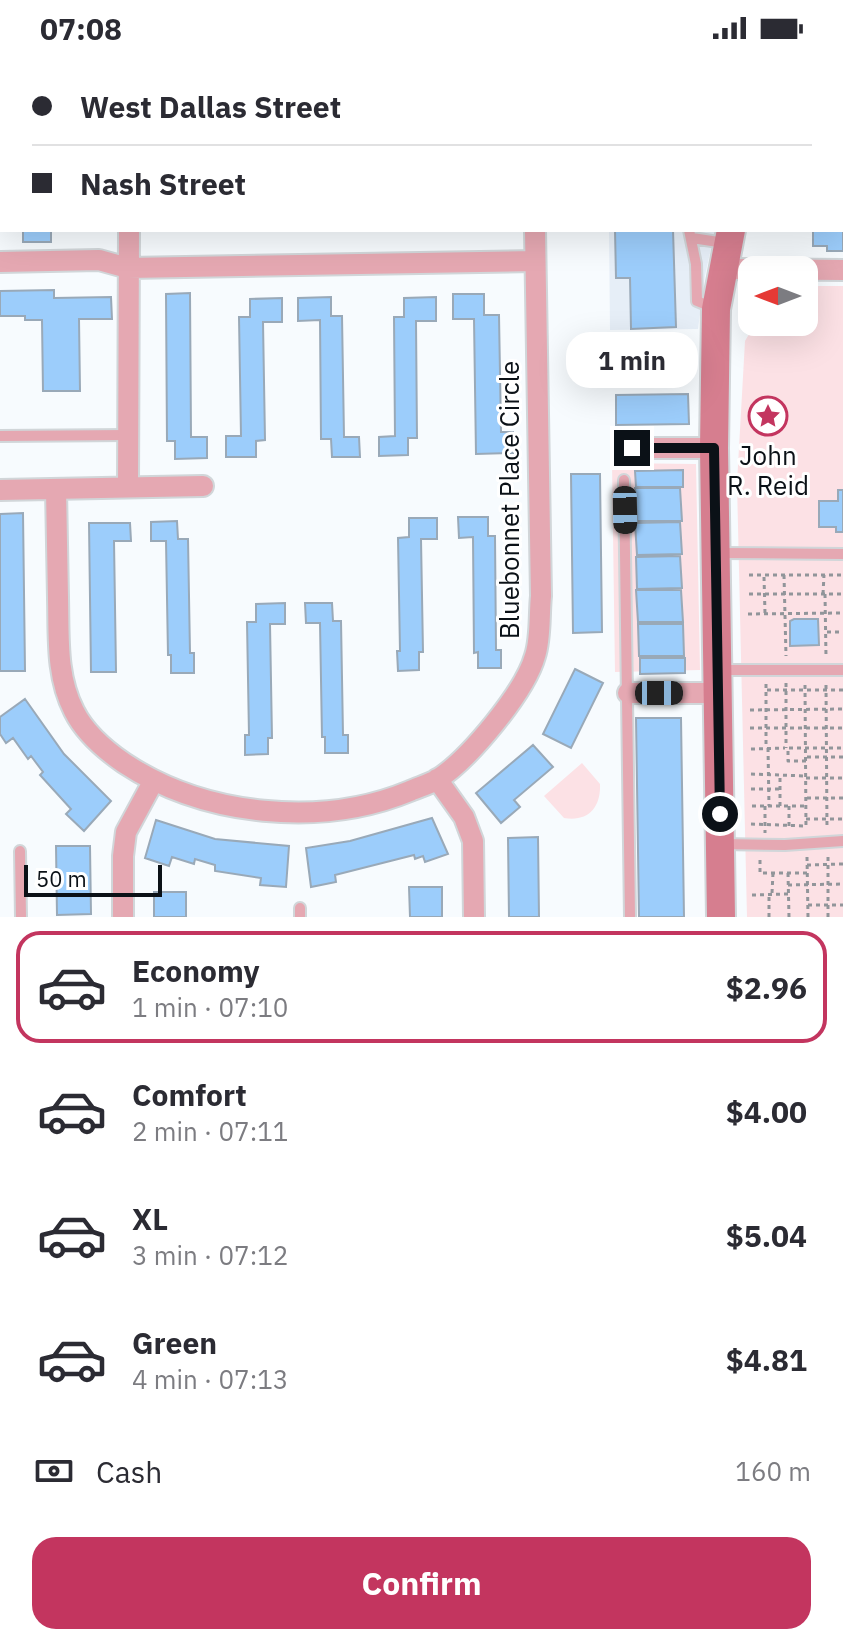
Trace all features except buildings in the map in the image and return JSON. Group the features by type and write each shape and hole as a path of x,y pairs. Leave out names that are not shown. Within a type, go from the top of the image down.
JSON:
{"main road":[{"path":"721,917 714,448 716,309 726,247"}],"street":[{"path":"128,487 129,232"},
{"name":"Bluebonnet Place Circle","path":"56,489 59,669 74,712 110,754 153,782 187,796 248,809 303,812 374,804 437,779 474,745 509,706 535,656 541,596 535,232"},
{"path":"726,247 843,270"},
{"path":"0,262 99,260 128,268 534,261"},
{"path":"632,448 714,448"},
{"path":"0,490 203,486"},
{"path":"628,693 719,682"},
{"path":"437,779 464,817 473,841 474,917"},
{"path":"123,917 126,832 153,782"}],"lane":[{"path":"716,309 697,301 691,234 726,247"},
{"path":"0,436 128,435"},
{"path":"624,480 630,917"},
{"path":"716,553 843,554"},
{"path":"719,682 765,670 843,670"},
{"path":"720,844 843,841"},
{"path":"20,851 21,917"}],"path":[{"path":"764,553 765,613"},
{"path":"749,575 843,575"},
{"path":"824,575 828,917"},
{"path":"749,594 843,594"},
{"path":"748,614 843,613"},
{"path":"826,632 843,632"},
{"path":"765,670 769,789 760,873 807,873"},
{"path":"805,670 808,917"},
{"path":"766,690 843,690"},
{"path":"750,710 843,709"},
{"path":"750,728 843,728"},
{"path":"788,748 788,761 843,757"},
{"path":"751,749 843,748"},
{"path":"751,774 843,778"},
{"path":"780,775 780,806"},
{"path":"751,789 780,789"},
{"path":"806,798 843,798"},
{"path":"752,806 806,806"},
{"path":"789,806 789,826"},
{"path":"806,819 843,819"},
{"path":"751,824 806,826"},
{"path":"807,865 843,864"},
{"path":"769,917 773,873"},
{"path":"788,873 789,917"},
{"path":"788,885 843,884"},
{"path":"752,895 788,894"},
{"path":"808,905 843,905"}],"shaded area":[{"path":"609,232 715,232 698,329 610,330"},
{"path":"818,286 843,286 843,917 747,917 737,483 745,341 748,336 818,336"},
{"path":"612,463 696,464 700,670 615,672"},
{"path":"582,763 600,784 598,800 586,815 564,818 544,796"}],"place":[{"name":"John R. Reid","path":"768,416"}],"route":[{"path":"632,448 714,448 720,814"}]}
